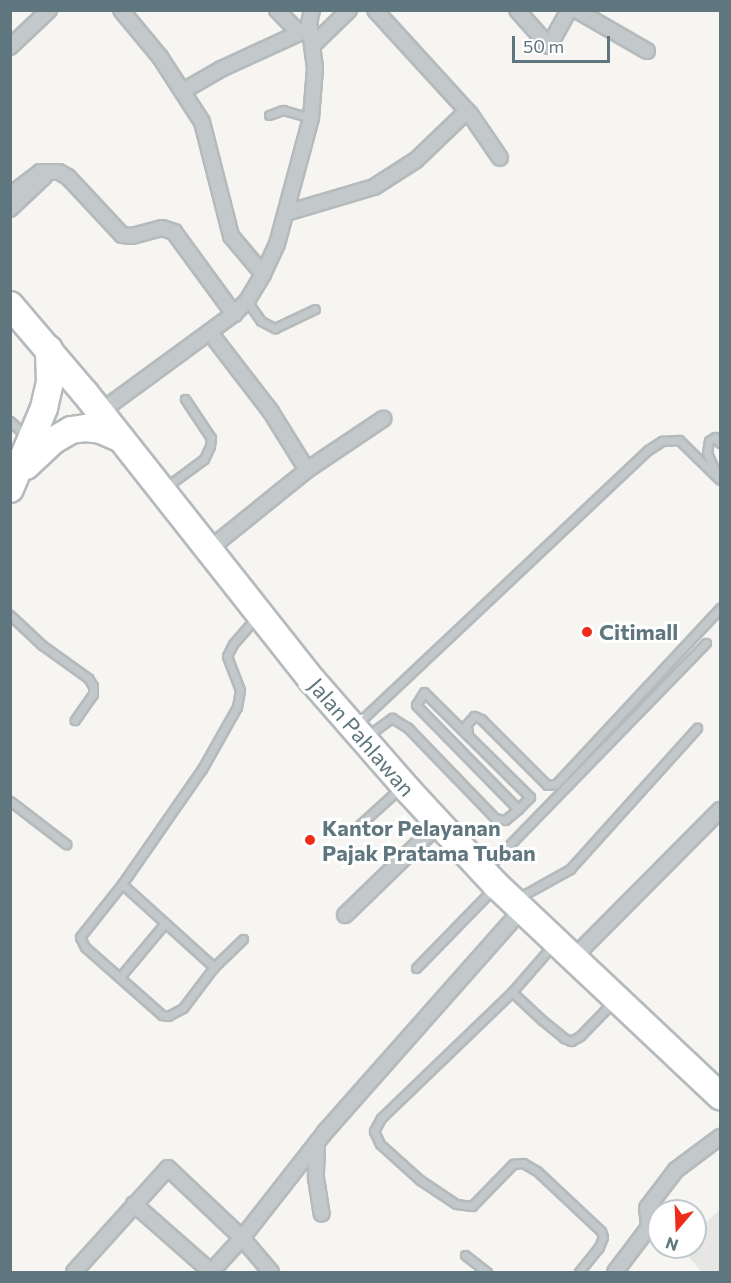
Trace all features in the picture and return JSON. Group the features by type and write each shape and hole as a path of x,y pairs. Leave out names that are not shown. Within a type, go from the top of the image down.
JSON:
{"highway":[{"name":"Jalan Pahlawan","path":"15,315 49,349 259,614 358,734 439,824 504,892 720,1096"},
{"path":"13,485 32,442 48,393 51,372 49,349"},
{"path":"13,485 34,458 71,430 101,430 121,439"}],"street":[{"path":"10,47 49,10"},
{"path":"121,10 160,57 202,122 231,236 263,274"},
{"path":"92,403 211,334 247,301 263,274 277,244 286,213 311,118 315,88 312,46 304,31 277,10"},
{"path":"183,91 221,69 304,31 312,10"},
{"path":"312,46 349,10"},
{"path":"375,10 466,112 500,158"},
{"path":"518,10 549,46 569,10"},
{"path":"576,10 647,51"},
{"path":"286,213 374,187 416,160 466,112"},
{"path":"10,195 37,173 48,170 68,177 122,235 132,236 162,228 174,232 234,314"},
{"path":"10,209 48,170"},
{"path":"211,334 271,412 307,470"},
{"path":"208,550 307,470 383,419"},
{"path":"565,950 720,810"},
{"path":"345,915 439,824"},
{"path":"134,1204 211,1272 242,1238 317,1144 504,892"},
{"path":"615,1272 647,1230 649,1224 647,1208 676,1170 720,1137"},
{"path":"317,1144 316,1178 322,1214"},
{"path":"74,1272 165,1169 169,1168 242,1238 271,1272"}],"lane":[{"path":"269,115 283,110 311,118"},
{"path":"247,301 261,321 275,328 315,309"},
{"path":"161,490 204,459 210,446 211,438 184,399"},
{"path":"10,421 32,442"},
{"path":"719,479 707,453 709,441 715,437 720,443"},
{"path":"358,734 648,450 662,441 679,440 719,479"},
{"path":"547,785 556,784 720,608"},
{"path":"243,939 214,967 183,1008 168,1016 162,1015 85,947 80,937 122,884 202,769 237,707 240,690 227,656 233,644 259,614"},
{"path":"10,615 24,631 88,678 93,686 93,694 75,720"},
{"path":"416,968 504,892 556,797 706,643"},
{"path":"358,734 392,718 408,728 495,818 505,820 518,809 530,797 468,733 424,692 416,705 518,809"},
{"path":"468,733 468,721 474,716 481,719 547,785 556,797"},
{"path":"504,892 554,879 570,869 697,728"},
{"path":"356,829 404,785"},
{"path":"10,801 66,844"},
{"path":"122,884 214,967"},
{"path":"120,977 165,923"},
{"path":"565,950 512,992 381,1118 375,1131 380,1144 420,1180 456,1204 472,1206 513,1164 523,1163 537,1171 601,1231 603,1237 599,1247 579,1272"},
{"path":"512,992 549,1026 571,1041 580,1036 616,999"},
{"path":"465,1255 487,1272"}],"shaded area":[{"path":"720,1210 720,1272 702,1272 691,1259 707,1259 707,1221"}],"place":[{"name":"Citimall","path":"587,632"},
{"name":"Kantor Pelayanan Pajak Pratama Tuban","path":"310,840"}]}
